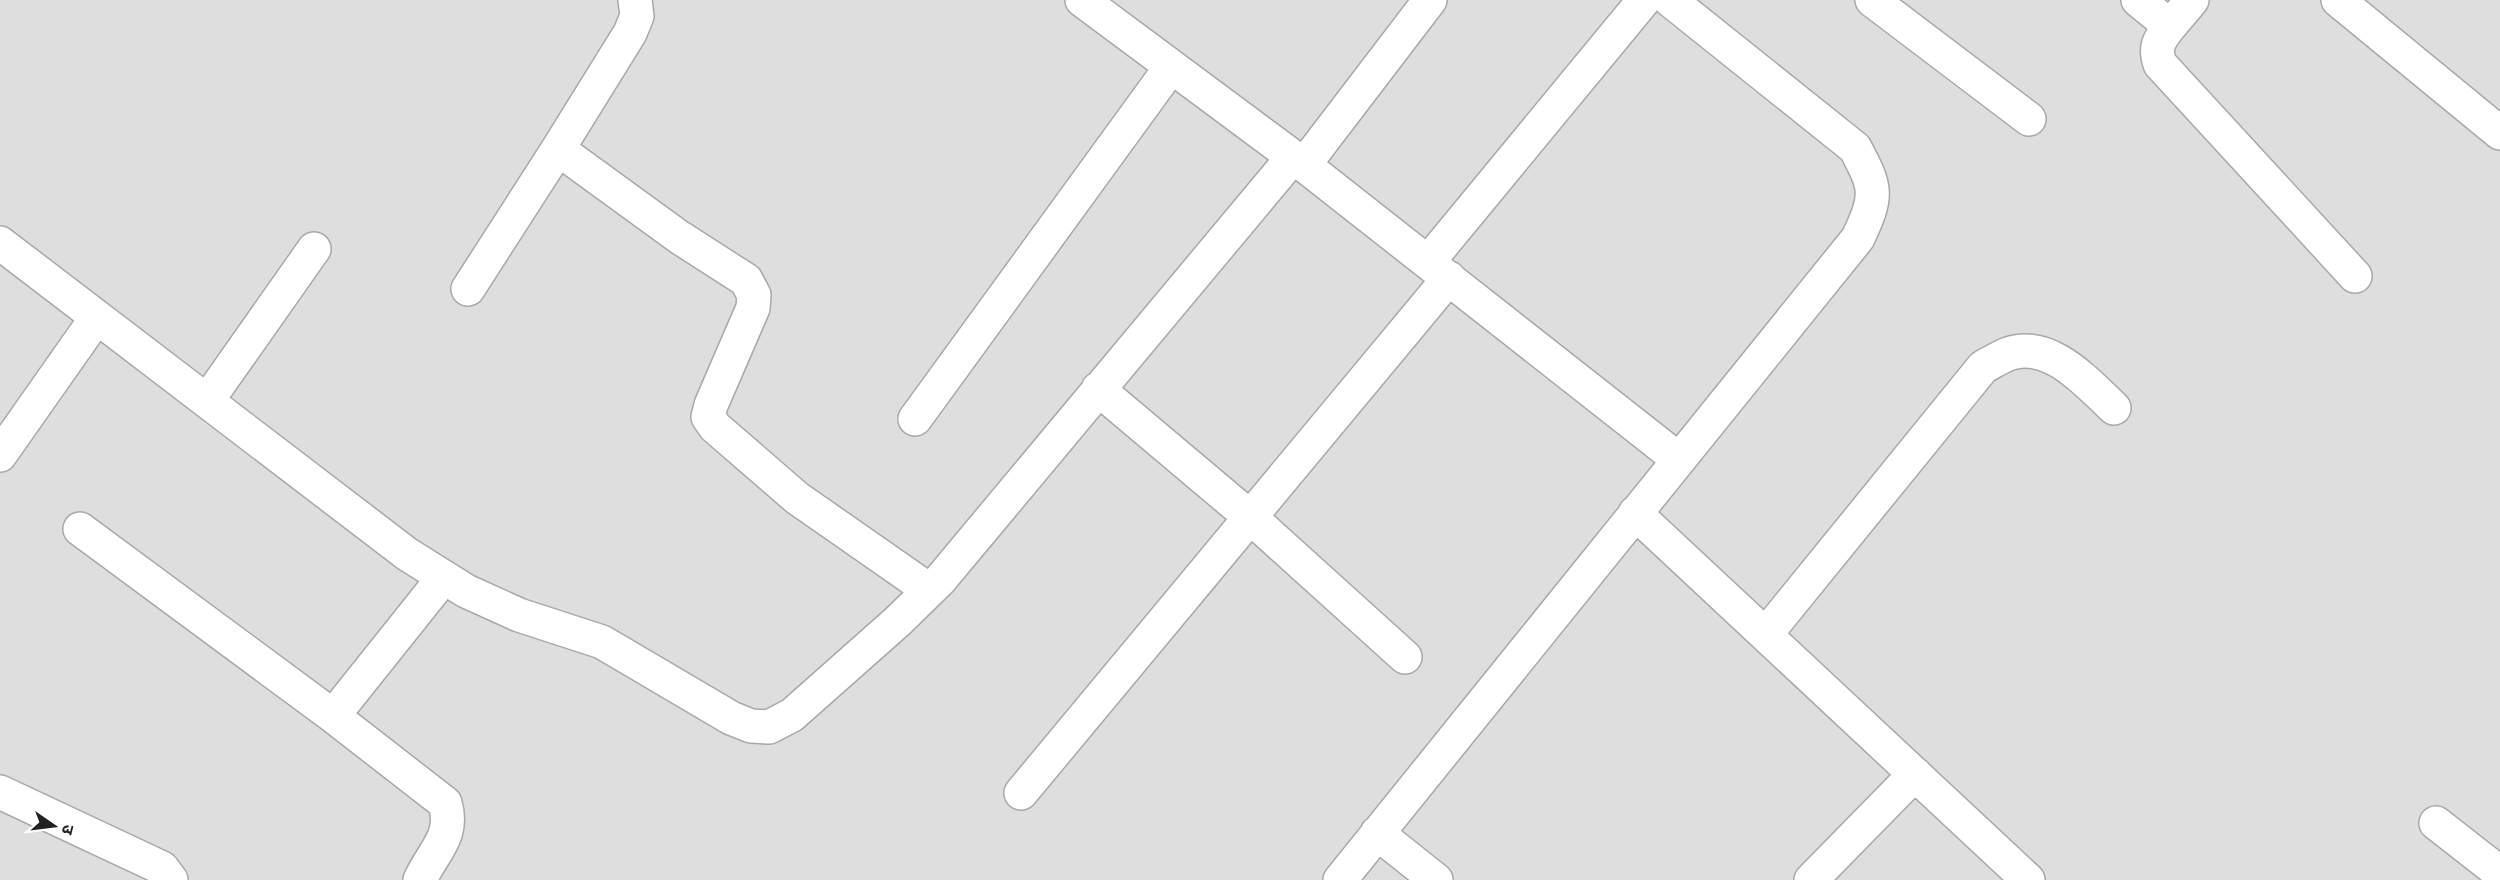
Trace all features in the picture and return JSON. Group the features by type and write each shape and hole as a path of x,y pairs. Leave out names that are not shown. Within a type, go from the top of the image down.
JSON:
{"street":[{"path":"468,289 630,33 637,16 638,2 635,0"},
{"path":"1082,0 1298,161 1678,459"},
{"path":"0,243 407,554 444,578 466,591 519,615 602,642 633,658 731,718 751,726 770,727 792,715 898,621 929,590 1098,389 1298,161 1430,0"},
{"path":"1021,794 1250,517 1644,0"},
{"path":"1340,880 1858,238 1873,207 1871,178 1855,148 1670,0"},
{"path":"1872,0 2029,119"},
{"path":"2138,0 2170,26"},
{"path":"2192,0 2158,40 2156,53 2160,64 2355,276"},
{"path":"2338,0 2500,133"},
{"path":"915,419 1171,67"},
{"path":"558,149 687,242 746,280 754,295 753,308 711,405 708,417 715,427 797,498 929,590"},
{"path":"207,401 314,249"},
{"path":"0,455 96,316"},
{"path":"1766,634 1983,367 2009,353 2038,351 2070,368 2114,408"},
{"path":"1098,389 1250,517 1405,657"},
{"path":"1635,513 2028,880"},
{"path":"80,529 333,716 445,803 450,820 447,832 420,880"},
{"path":"333,716 444,578"},
{"path":"1811,880 1915,774"},
{"path":"0,792 162,868 171,880"},
{"path":"2436,823 2500,873"},
{"path":"1377,833 1436,880"}],"shaded area":[{"path":"0,0 2500,0 2500,880 0,880"}]}
